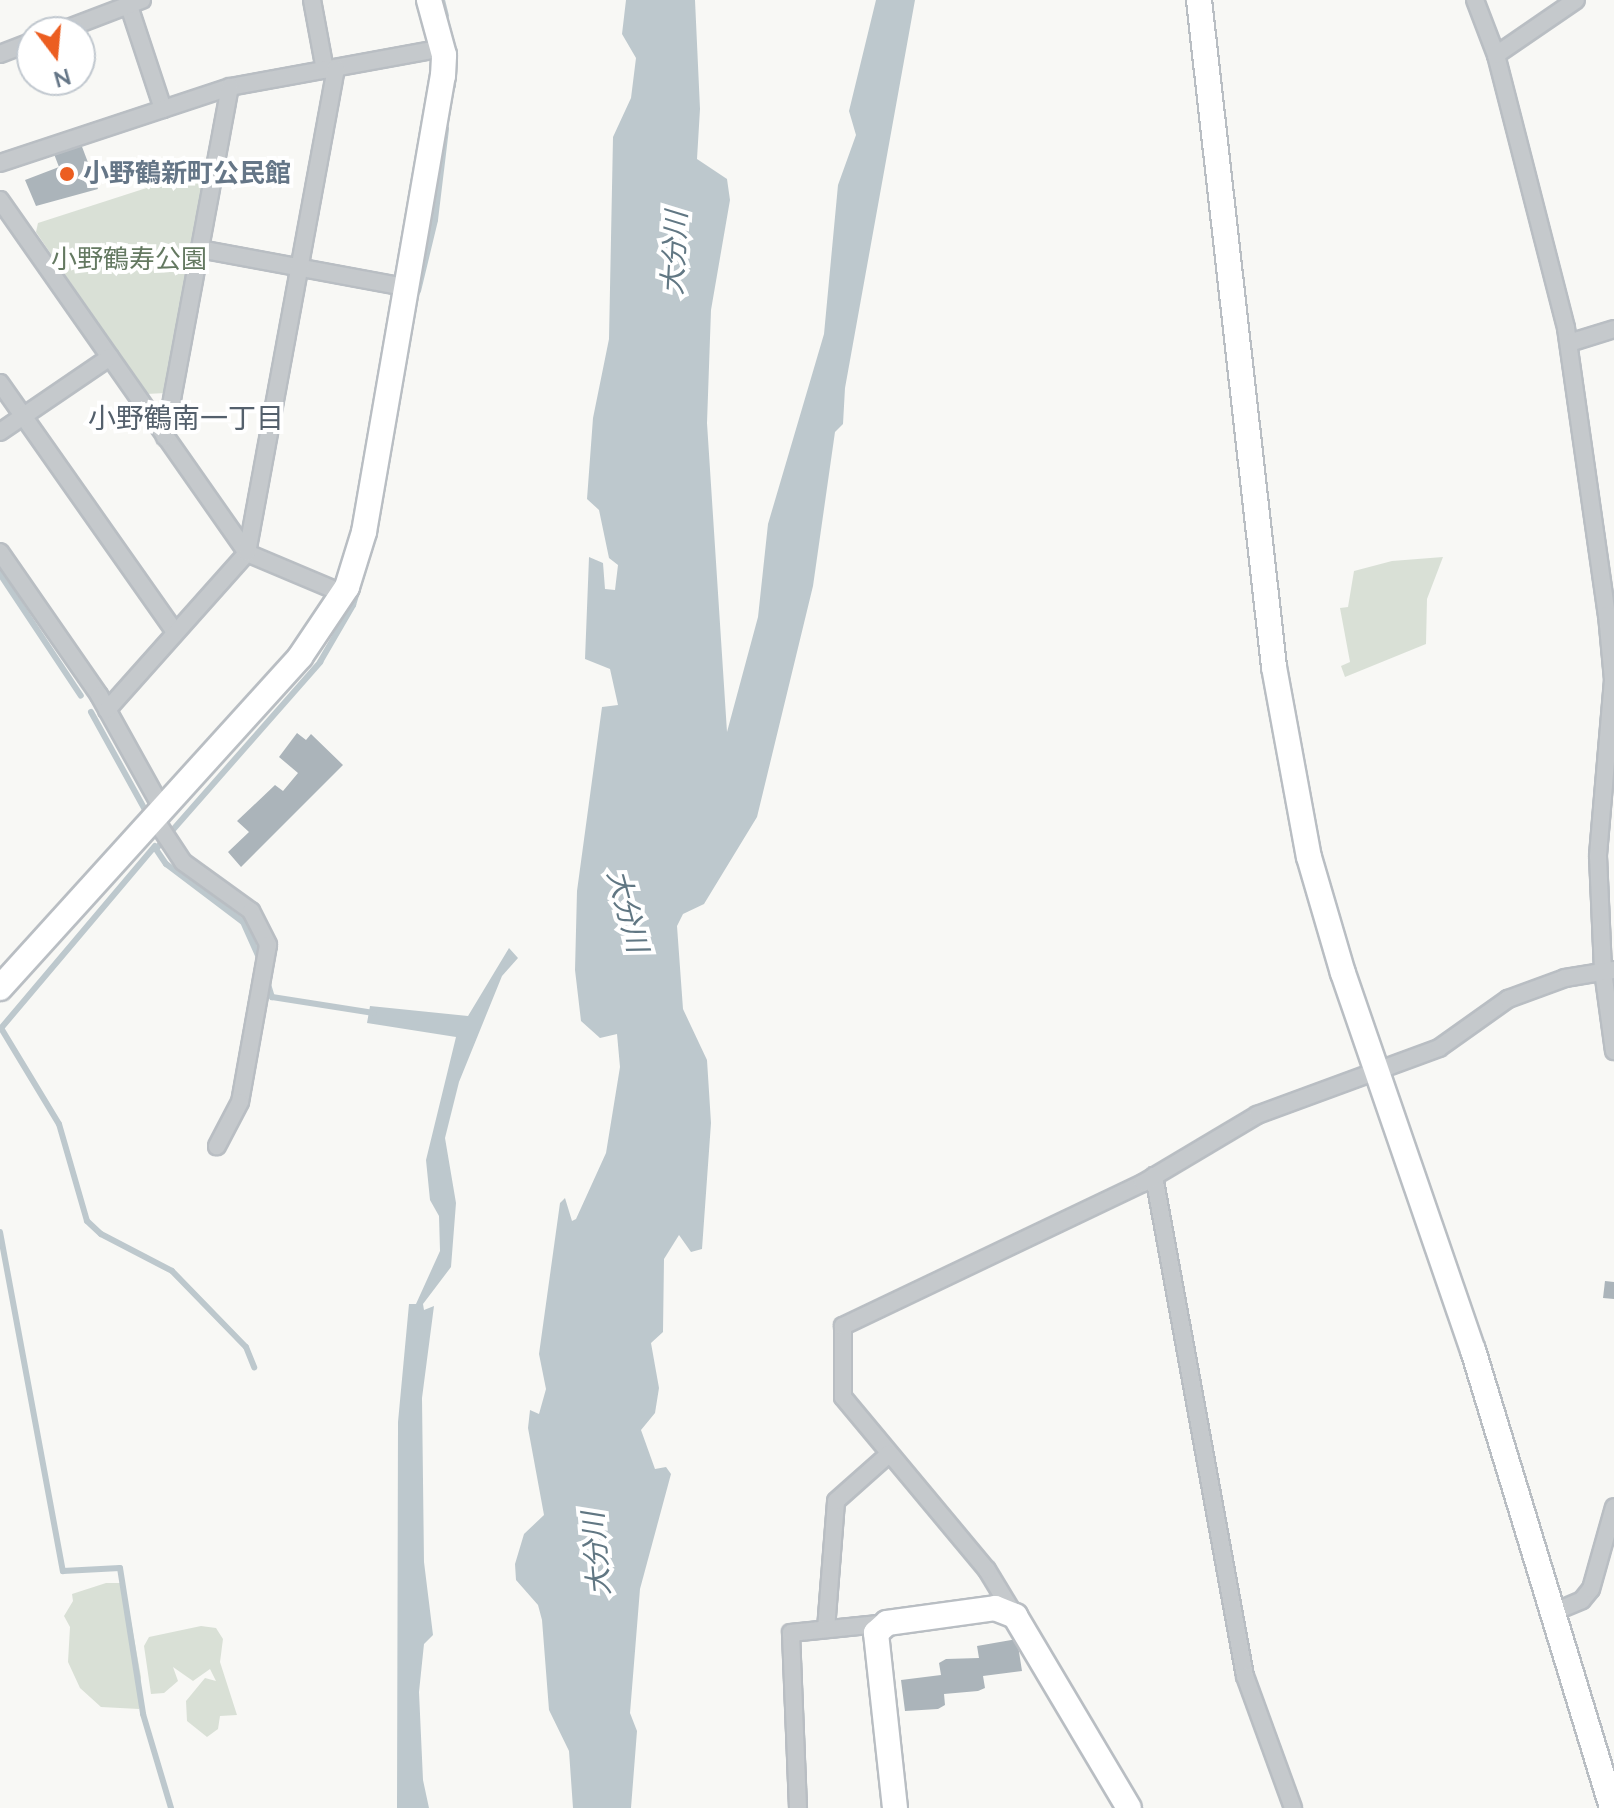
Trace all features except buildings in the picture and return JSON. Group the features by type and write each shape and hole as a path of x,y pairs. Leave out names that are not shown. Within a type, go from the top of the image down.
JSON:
{"street":[{"path":"107,710 247,553 301,268 331,70 312,0"},
{"path":"0,988 160,817 318,636 344,594 360,550 443,76 442,48 429,0"},
{"path":"1199,0 1282,726 1319,894 1473,1350 1612,1808"},
{"path":"1475,0 1496,55 1569,343 1613,666 1598,812 1614,1051"},
{"path":"1496,55 1576,0"},
{"path":"96,17 133,2 163,109"},
{"path":"0,163 230,87 442,48"},
{"path":"165,437 230,87"},
{"path":"0,200 247,553 344,594"},
{"path":"200,249 406,287"},
{"path":"1569,343 1614,329"},
{"path":"0,432 110,357"},
{"path":"0,383 175,632"},
{"path":"0,552 107,710 183,862 251,911 268,945 240,1102 217,1146"},
{"path":"1129,1808 987,1570 840,1392 843,1326 1154,1176 1257,1115 1439,1048 1508,999 1565,978 1609,970"},
{"path":"1154,1176 1245,1676 1293,1808"},
{"path":"826,1629 836,1501 889,1454"},
{"path":"1554,1612 1582,1600 1591,1589 1614,1507"},
{"path":"798,1808 791,1633 995,1608 1015,1616"},
{"path":"887,1623 875,1640 895,1808"}],"green space":[{"name":"小野鶴寿公園","path":"196,172 206,180 166,393 146,394 36,232 38,223"},
{"path":"1443,557 1427,599 1426,644 1345,677 1341,666 1350,662 1340,608 1348,607 1354,571 1392,561"},
{"path":"106,1583 122,1583 125,1588 141,1677 139,1709 101,1707 80,1688 68,1662 70,1627 64,1616 73,1601 72,1594"},
{"path":"201,1626 216,1628 223,1639 220,1662 237,1715 220,1716 218,1729 207,1737 187,1721 186,1701 205,1678 216,1681 210,1669 193,1681 173,1667 178,1681 164,1693 151,1694 144,1646 149,1637"}],"water":[{"name":"大分川","path":"626,0 695,0 700,109 697,159 727,179 730,200 711,310 707,423 727,732 758,617 768,524 824,334 838,185 856,135 849,111 876,0 915,0 845,388 843,424 835,432 813,586 757,817 704,904 683,914 677,926 683,1009 707,1060 711,1123 702,1249 691,1252 679,1235 664,1259 663,1332 651,1343 659,1388 655,1413 641,1430 655,1469 666,1467 671,1474 640,1589 630,1713 637,1731 631,1808 573,1808 569,1751 549,1710 542,1620 538,1605 516,1580 515,1564 524,1534 544,1515 528,1428 530,1410 539,1414 546,1389 539,1354 560,1203 565,1198 572,1221 576,1219 606,1153 620,1067 617,1034 600,1038 581,1021 575,970 577,891 602,707 618,705 610,669 585,659 589,557 603,563 605,589 615,590 618,565 609,558 599,510 587,499 593,418 609,339 613,137 631,98 636,58 622,34"},
{"path":"509,948 518,958 502,976 459,1082 445,1138 456,1203 451,1267 423,1304 424,1310 434,1306 422,1398 424,1562 433,1635 424,1644 419,1692 423,1780 429,1808 397,1808 398,1422 409,1304 416,1304 440,1251 439,1216 430,1200 426,1160 456,1037 367,1023 370,1006 468,1016"}],"waterway":[{"path":"442,0 446,16"},
{"path":"453,86 454,50"},
{"path":"418,291 435,220 446,129"},
{"path":"261,962 243,922 166,864 156,849 320,662 353,605 376,530"},
{"path":"0,574 81,696"},
{"path":"91,712 145,810"},
{"path":"155,846 1,1028 59,1124 87,1221 101,1234 172,1271 246,1347 254,1367"},
{"path":"267,981 272,997 374,1013"},
{"path":"0,1232 63,1571 120,1568 143,1714 171,1808"}],"place":[{"name":"小野鶴新町公民館","path":"67,174"}],"district":[{"name":"小野鶴南一丁目","path":"186,419"}]}
